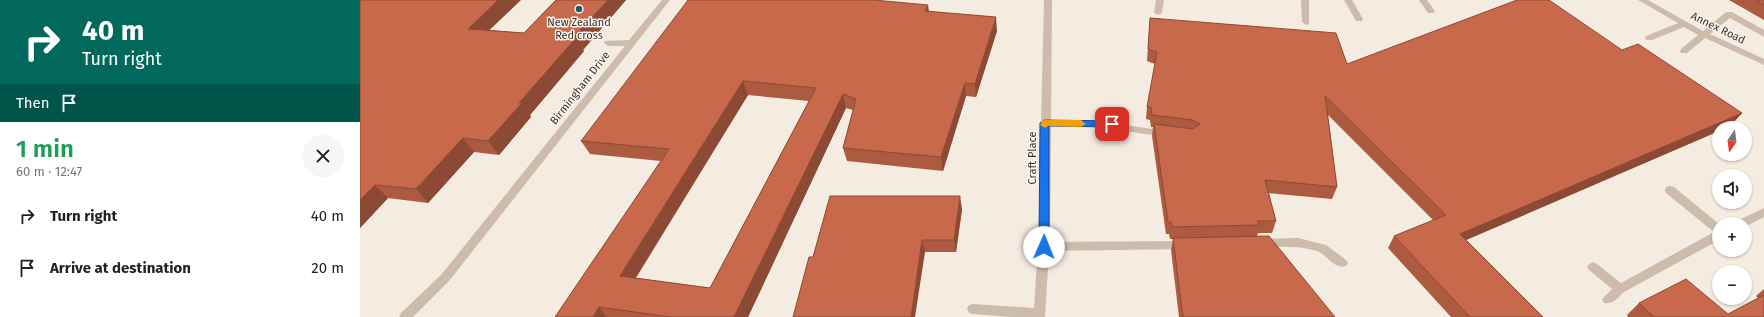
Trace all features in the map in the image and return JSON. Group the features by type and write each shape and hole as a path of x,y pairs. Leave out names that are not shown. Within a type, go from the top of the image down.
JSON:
{"street":[{"name":"Birmingham Drive","path":"405,317 445,278 515,192 630,43 666,0"},
{"name":"Craft Place","path":"1039,315 1044,247 1048,0"},
{"path":"1158,13 1160,0"},
{"path":"1305,0 1306,22"},
{"path":"1348,0 1359,19"},
{"path":"1423,0 1431,11"},
{"name":"Annex Road","path":"1642,0 1703,34 1764,62"},
{"path":"1684,51 1729,14 1764,34"},
{"path":"1650,38 1684,24"},
{"path":"608,43 630,43"},
{"path":"1045,123 1112,124 1126,128 1176,135"},
{"path":"1670,190 1712,224"},
{"path":"1752,218 1764,212"},
{"path":"1608,299 1620,290 1712,240"},
{"path":"1251,243 1298,242 1322,248 1342,263"},
{"path":"1044,247 1196,245"},
{"path":"1593,267 1620,290"},
{"path":"973,309 1039,315"}],"building":[{"path":"360,0 498,0 468,29 524,33 556,0 608,0 574,37 576,38 488,141 463,138 416,189 375,185 360,200"},
{"path":"688,0 874,0 928,5 925,11 996,17 975,84 965,83 941,157 843,148 856,99 843,94 734,317 671,317 599,307 593,317 555,317 669,149 581,141","holes":["743,81 816,88 710,288 620,276"]},
{"path":"1517,0 1549,0 1622,50 1638,44 1742,113 1723,121 1712,121 1712,126 1460,234 1543,317 1470,317 1394,236 1446,215 1325,96 1337,187 1265,180 1276,221 1257,221 1260,225 1172,227 1171,222 1168,222 1154,124 1193,129 1200,124 1193,120 1152,115 1151,107 1147,107 1157,52 1148,49 1150,18 1336,33 1347,64"},
{"path":"1756,0 1764,0 1764,5"},
{"path":"830,196 960,196 954,240 922,240 911,317 793,317 809,257 813,257"},
{"path":"1269,236 1335,317 1183,317 1173,238"},
{"path":"1686,279 1712,301 1712,305 1717,305 1728,314 1745,305 1752,305 1752,301 1764,295 1764,317 1654,317 1639,303"}],"slow traffic":[{"path":"1045,125 1045,123 1081,124"}],"place":[{"name":"New Zealand Red cross","path":"579,9"}],"route":[{"path":"1044,247 1045,123 1112,124"}]}
